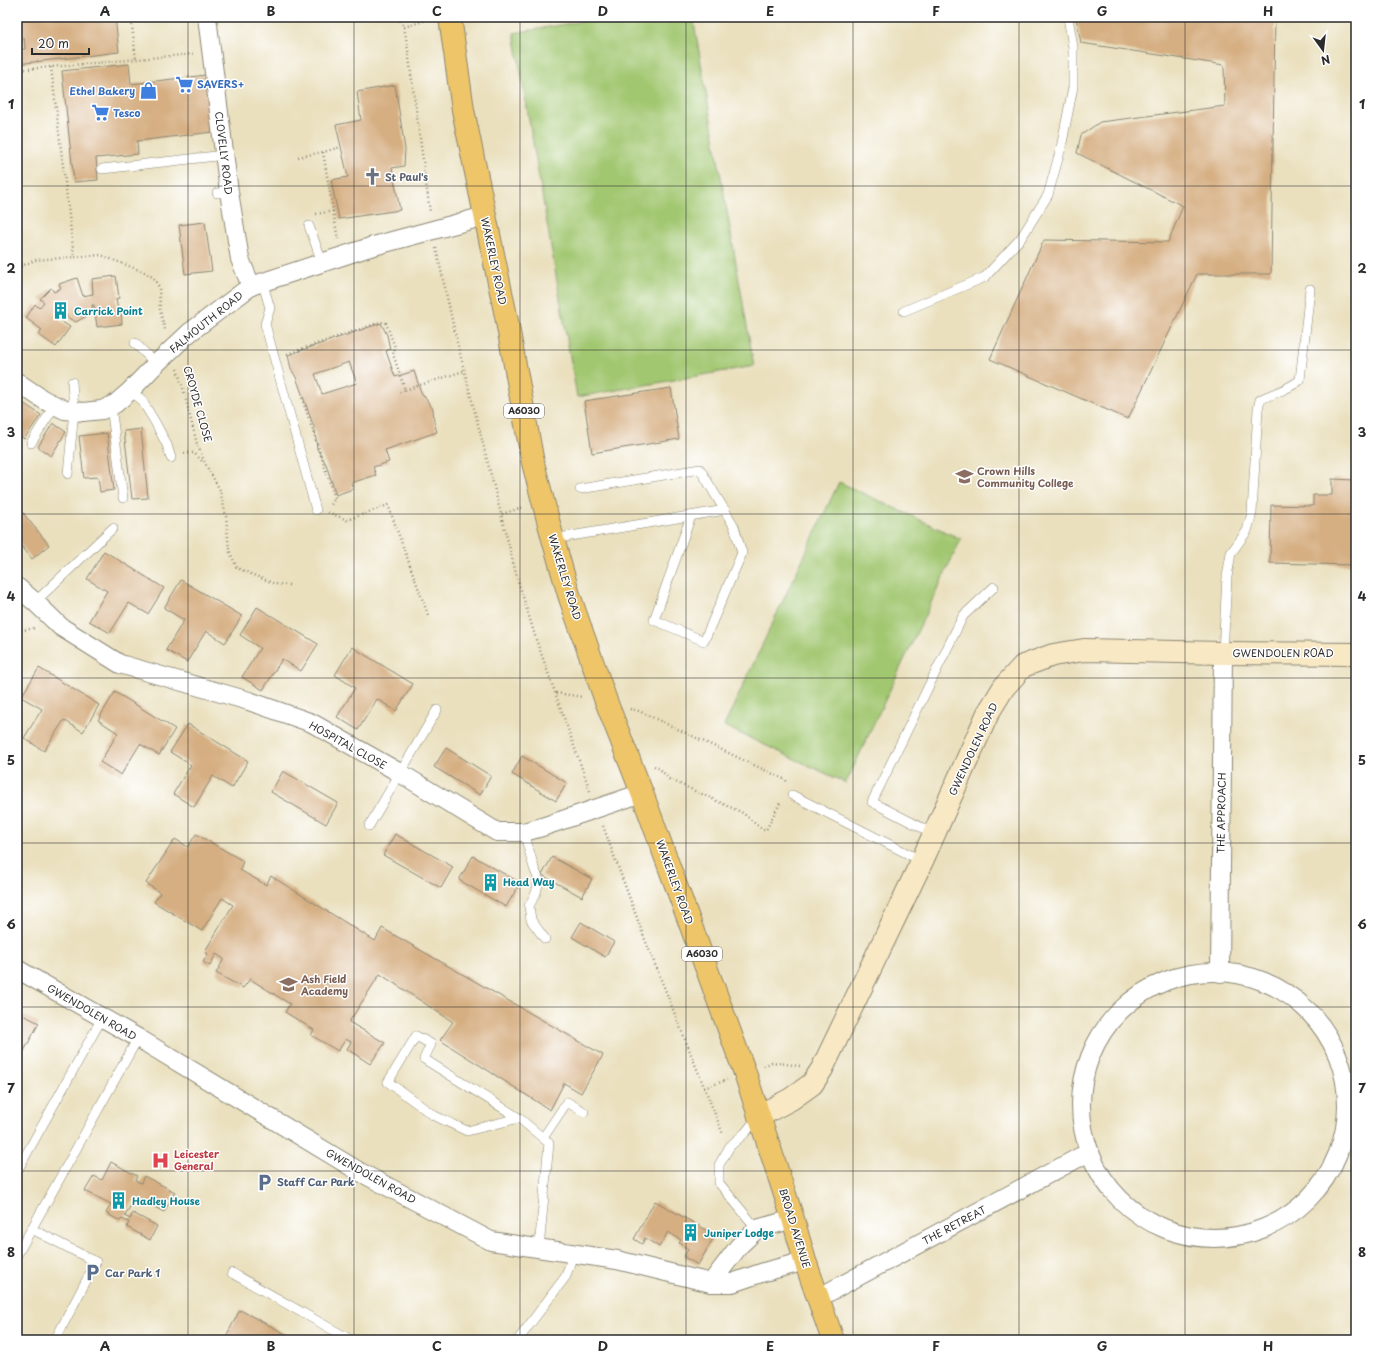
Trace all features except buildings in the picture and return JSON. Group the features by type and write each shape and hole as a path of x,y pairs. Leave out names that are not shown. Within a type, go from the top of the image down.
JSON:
{"highway":[{"name":"WAKERLEY ROAD","path":"440,18 463,110 506,316 533,463 569,595 606,701 642,793 746,1074 759,1116"},
{"name":"BROAD AVENUE","path":"759,1116 793,1219 805,1261 833,1340"}],"street":[{"name":"CLOVELLY ROAD","path":"207,17 225,155 223,193 240,259 257,284"},
{"name":"FALMOUTH ROAD","path":"17,382 44,400 65,410 83,412 102,410 111,406 130,391 170,350 211,315 257,284 342,255 485,216"},
{"name":"HOSPITAL CLOSE","path":"17,587 61,627 120,664 249,701 312,723 497,832 524,832 642,793"},
{"name":"GWENDOLEN ROAD","path":"759,1116 791,1099 812,1084 822,1069 922,861 988,713 1004,687 1023,666 1053,655 1084,650 1356,654"},
{"name":"THE APPROACH","path":"1220,973 1223,653"},
{"name":"GWENDOLEN ROAD","path":"17,969 138,1038 360,1172 491,1241 617,1260 711,1283 732,1283 764,1272 805,1261"},
{"path":"1207,971 1268,982 1323,1025 1350,1075 1347,1128 1337,1162 1310,1200 1265,1230 1219,1240 1176,1234 1134,1214 1093,1164 1082,1135 1081,1088 1098,1036 1129,1001 1161,981 1207,971"},
{"name":"THE RETREAT","path":"818,1298 1089,1152"},
{"path":"711,1283 739,1246 757,1229 793,1219"}],"lane":[{"path":"904,311 985,277 1021,238 1048,195 1061,148 1073,87 1073,47 1068,17"},
{"path":"102,169 225,155"},
{"path":"309,226 322,262"},
{"path":"257,284 270,308 265,324 316,510"},
{"path":"1223,653 1227,577 1231,552 1247,531 1252,513 1258,409 1260,400 1290,388 1300,380 1310,289"},
{"path":"135,343 156,364"},
{"path":"68,474 74,411 72,382"},
{"path":"130,391 141,399 167,444 171,458"},
{"path":"30,443 55,405"},
{"path":"111,406 123,498"},
{"path":"580,489 700,469 734,526 742,553 704,641 654,620 691,516"},
{"path":"553,539 725,510"},
{"path":"35,602 113,528"},
{"path":"934,834 872,802 963,616 994,588"},
{"path":"369,826 437,710"},
{"path":"792,795 922,861"},
{"path":"524,832 539,880 536,893 529,906 531,920 545,939"},
{"path":"17,1171 102,1018"},
{"path":"519,1118 467,1131 433,1115 388,1082 416,1036 431,1044 424,1059 519,1118 549,1143 539,1248"},
{"path":"17,1255 138,1038"},
{"path":"543,1138 567,1102 584,1112"},
{"path":"757,1229 719,1183 719,1165 729,1148 745,1133 759,1116"},
{"path":"32,1229 96,1262 55,1340"},
{"path":"518,1340 566,1276 572,1254"},
{"path":"232,1273 351,1340"}],"path":[{"path":"131,17 136,59"},
{"path":"398,17 404,27 407,43 436,249 464,371 517,577 536,639 596,808 647,944 729,1148"},
{"path":"404,27 440,18"},
{"path":"17,70 211,52"},
{"path":"17,268 35,260 74,256 50,67"},
{"path":"298,157 341,147"},
{"path":"323,152 342,255"},
{"path":"314,214 333,211"},
{"name":"CROYDE CLOSE","path":"74,256 101,255 144,272 154,278 159,287 160,310 170,350 183,388 197,444 205,464 220,490 226,516 229,550 237,568 275,584 290,585"},
{"path":"289,360 287,353 381,322 386,323 395,347 393,354 405,390"},
{"path":"398,393 464,371"},
{"path":"300,393 335,498 327,512 347,520 388,505 428,616"},
{"name":"CROYDE CLOSE","path":"171,458 180,453 194,453 205,464"},
{"path":"606,701 639,711 786,780 792,795 785,794 766,830 763,830 743,813 669,779 660,769 648,762 629,759"}],"green space":[{"path":"606,17 693,17 754,366 577,397 514,33"},
{"path":"839,482 961,539 846,783 724,726"}],"place":[{"name":"SAVERS+","path":"184,84"},
{"name":"Ethel Bakery","path":"148,91"},
{"name":"Tesco","path":"100,113"},
{"name":"St Paul's","path":"372,177"},
{"name":"Carrick Point","path":"61,311"},
{"name":"Crown Hills Community College","path":"964,477"},
{"name":"Head Way","path":"490,882"},
{"name":"Ash Field Academy","path":"288,985"},
{"name":"Leicester General","path":"161,1160"},
{"name":"Staff Car Park","path":"264,1182"},
{"name":"Hadley House","path":"119,1201"},
{"name":"Juniper Lodge","path":"691,1233"},
{"name":"Car Park 1","path":"92,1273"}]}
